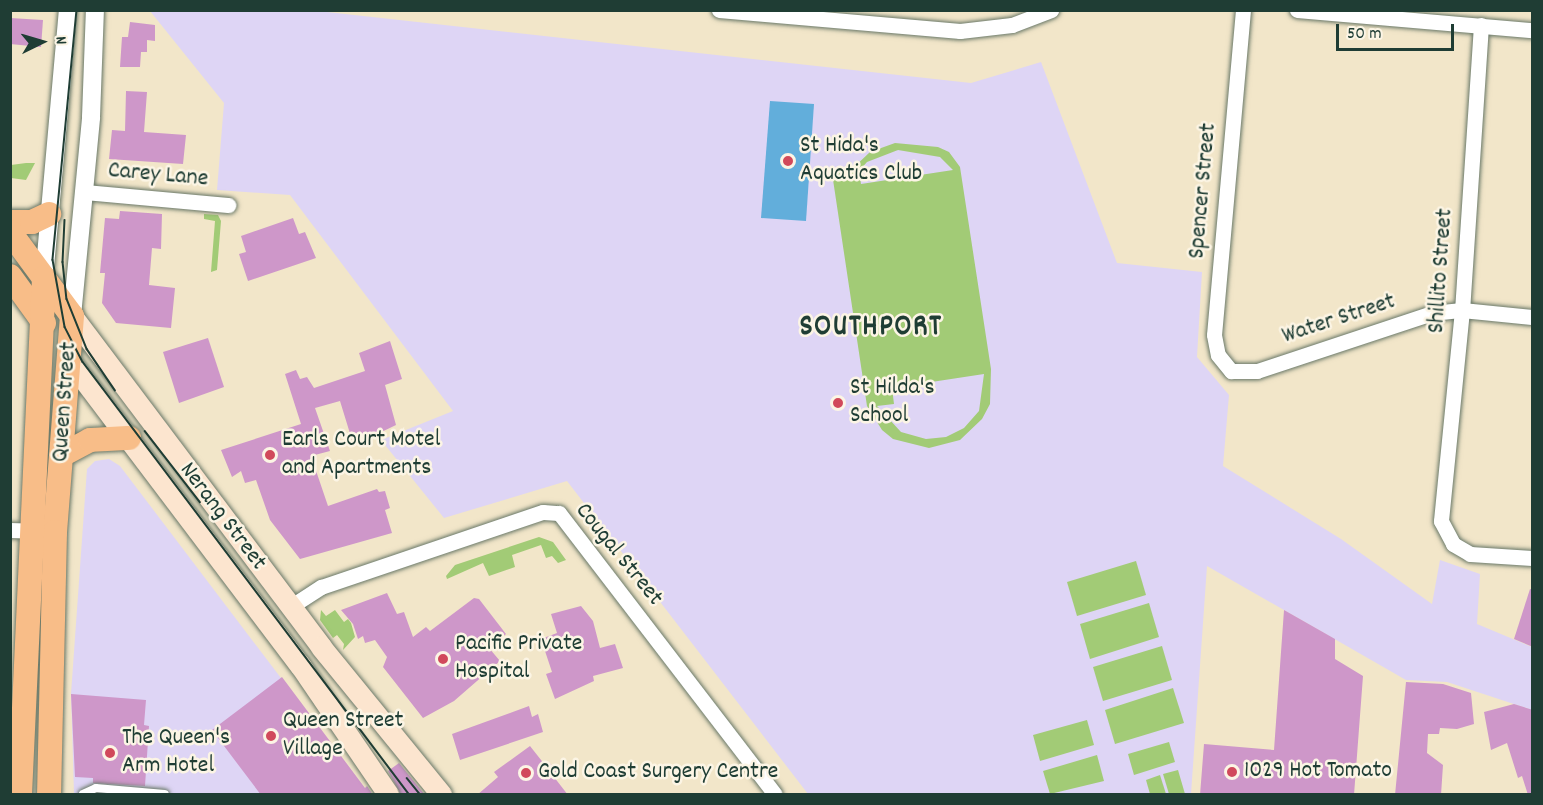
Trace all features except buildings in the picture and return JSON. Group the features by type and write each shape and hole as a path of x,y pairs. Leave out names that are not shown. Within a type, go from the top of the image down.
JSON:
{"main road":[{"path":"10,222 32,222 49,214"},
{"name":"Nerang Street","path":"10,232 290,607 441,795"},
{"name":"Nerang Street","path":"10,276 69,360 300,665 387,795"},
{"name":"Queen Street","path":"20,795 22,530 44,278"},
{"name":"Queen Street","path":"49,795 55,532 72,316"},
{"path":"62,455 90,440 129,438"}],"street":[{"name":"Queen Street","path":"44,278 68,10"},
{"name":"Queen Street","path":"72,316 84,192 95,10"},
{"path":"719,10 960,31 1012,25 1051,10"},
{"name":"Spencer Street","path":"1231,371 1218,355 1214,335 1243,10"},
{"path":"1297,10 1533,30"},
{"name":"Shillito Street","path":"1481,25 1462,310 1441,521 1453,544 1470,554 1533,558"},
{"name":"Carey Lane","path":"84,192 228,205"},
{"name":"Water Street","path":"1231,371 1257,371 1432,313 1462,310 1533,316"},
{"name":"Cougal Street","path":"290,607 321,587 543,512 560,513 775,795"}],"lane":[{"path":"83,795 91,788 165,795"}],"shaded area":[{"name":"St Hilda's School","path":"150,11 318,11 971,83 1041,62 1117,263 1202,272 1197,357 1229,395 1223,466 1341,539 1432,604 1440,560 1480,574 1477,624 1532,647 1532,710 1447,682 1406,680 1207,566 1191,794 808,794 567,481 444,518 381,440 453,411 290,195 217,190 224,103"},
{"path":"109,459 120,466 369,794 74,794 71,694 87,469 95,461"}],"green space":[{"path":"895,143 938,147 949,152 960,167 991,369 990,404 982,419 960,440 929,448 893,439 882,430 867,406 832,173 850,171 870,152","holes":["898,150 940,157 953,170 861,184 859,171 867,162","984,374 979,411 964,428 946,437 926,439 901,432 877,406 894,404 892,388"]},
{"path":"35,163 26,180 11,178 11,165"},
{"path":"204,214 218,215 221,221 217,270 211,272 215,221 204,219"},
{"path":"539,537 553,542 566,560 558,563 552,556 546,558 541,545 512,555 515,567 489,576 483,563 447,579 446,576 455,565"},
{"path":"1136,561 1146,595 1077,616 1067,582"},
{"path":"1149,603 1159,637 1090,659 1080,624"},
{"path":"321,610 326,616 335,610 344,622 348,619 351,623 355,637 343,650 344,644 337,635 333,638 320,620"},
{"path":"1162,646 1172,680 1103,701 1093,667"},
{"path":"1173,688 1184,723 1115,744 1105,710"},
{"path":"1087,720 1094,745 1040,761 1033,735"},
{"path":"1169,742 1175,762 1134,775 1128,754"},
{"path":"1097,755 1104,781 1050,794 1043,771"},
{"path":"1178,770 1185,794 1169,794 1163,774"},
{"path":"1160,775 1166,794 1150,794 1146,780"}],"water":[{"name":"St Hida's Aquatics Club","path":"770,101 814,104 806,221 761,218"}],"tram line":[{"path":"77,10 53,260 65,327 83,362 409,794"},
{"path":"65,220 63,262 67,299 87,349 115,390"},
{"path":"145,431 200,502"},
{"path":"407,778 420,794"}],"place":[{"name":"St Hida's Aquatics Club","path":"788,161"},
{"name":"St Hilda's School","path":"838,403"},
{"name":"Earls Court Motel and Apartments","path":"270,455"},
{"name":"Pacific Private Hospital","path":"443,659"},
{"name":"Queen Street Village","path":"271,736"},
{"name":"The Queen's Arm Hotel","path":"110,753"},
{"name":"1029 Hot Tomato","path":"1232,772"},
{"name":"Gold Coast Surgery Centre","path":"526,773"}],"district":[{"name":"SOUTHPORT","path":"871,329"}]}
